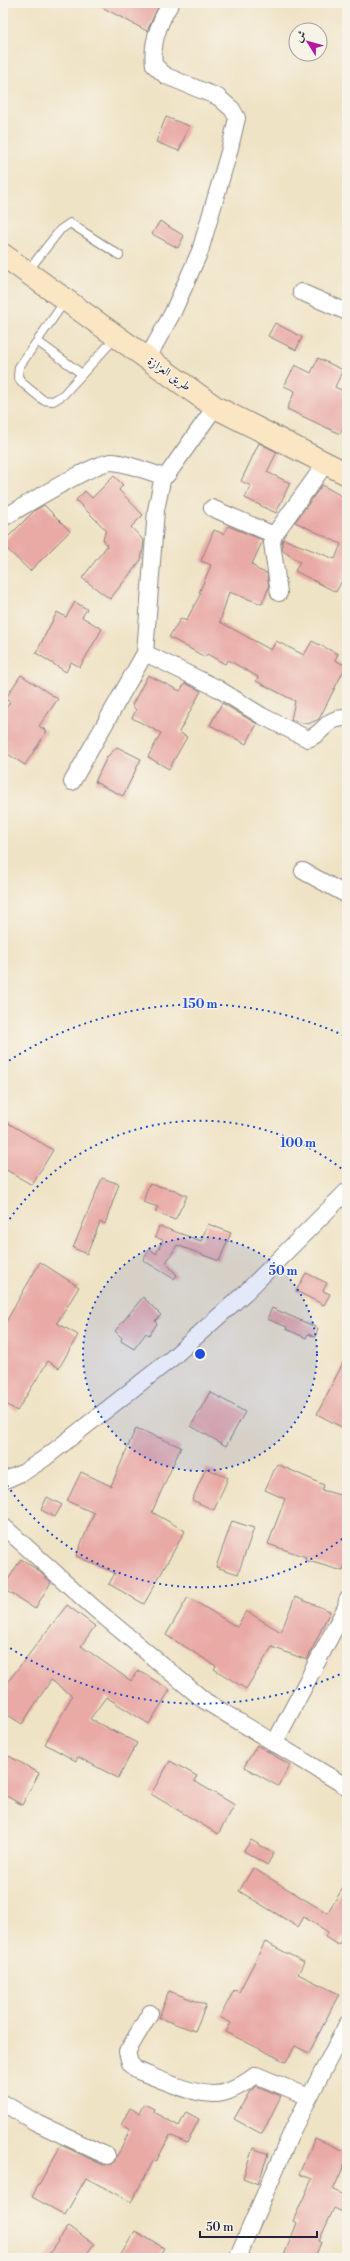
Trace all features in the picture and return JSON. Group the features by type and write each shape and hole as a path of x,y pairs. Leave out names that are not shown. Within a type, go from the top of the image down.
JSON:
{"street":[{"path":"147,359 173,312 200,251 229,152 237,118 232,109 218,97 166,76 154,65 153,53 155,39 161,18 171,3"},
{"name":"طريق العزازة","path":"3,255 216,407 347,474"},
{"path":"301,292 347,312"},
{"path":"3,518 71,479 108,463 120,464 163,476 167,475 216,407"},
{"path":"279,593 272,543 274,535 326,463"},
{"path":"72,782 145,653 156,510 163,476"},
{"path":"212,508 274,535"},
{"path":"145,653 217,688 262,716 308,739 315,736 328,721 339,717 347,718"},
{"path":"303,872 347,895"},
{"path":"3,1481 24,1472 45,1458 171,1360 246,1292 347,1192"},
{"path":"3,1526 94,1608 205,1701 347,1787"},
{"path":"274,1744 346,1607 347,1600"},
{"path":"150,2013 127,2052 130,2063 136,2070 193,2091 210,2094 228,2092 256,2075 308,2097"},
{"path":"237,2258 308,2097 347,2024"},
{"path":"3,2103 35,2122 107,2156"}],"lane":[{"path":"27,272 60,230 70,223 119,255"},
{"path":"65,300 19,367 18,376 21,382 43,400 53,401 63,395 116,337"},
{"path":"37,341 82,374"}],"building":[{"path":"94,3 160,3 147,31"},
{"path":"166,117 189,126 179,151 156,142"},
{"path":"160,221 184,236 178,248 152,234"},
{"path":"275,323 302,337 296,350 268,336"},
{"path":"318,358 343,370 335,387 347,393 347,420 340,434 287,409 295,391 284,386 295,365 311,373"},
{"path":"259,443 277,452 267,472 290,483 276,513 245,498 251,486 241,481"},
{"path":"114,476 123,485 119,490 143,515 131,527 144,541 141,560 110,599 82,578 107,546 103,539 106,530 76,500 85,491 92,498"},
{"path":"322,485 347,499 347,571 336,592 295,571 300,562 283,551 282,544 283,539 335,559 341,544 295,522"},
{"path":"44,505 70,531 30,571 3,545 3,542 34,511"},
{"path":"228,526 263,540 252,564 258,570 267,573 269,587 262,604 229,592 220,622 271,650 276,641 304,655 312,641 338,654 335,660 346,666 319,719 308,724 291,720 295,701 256,681 258,677 228,660 225,664 207,654 205,657 169,637 181,618 186,621 201,593 199,593 211,565 201,561 214,530 224,534"},
{"path":"75,602 87,609 82,617 102,629 80,667 71,662 66,672 36,653 57,612 66,617"},
{"path":"21,675 58,699 39,726 47,731 25,765 3,751 3,713 10,702 5,699"},
{"path":"148,675 180,691 185,683 201,691 179,732 187,737 169,769 148,757 161,733 132,718 136,710 132,705"},
{"path":"222,703 257,724 246,744 210,725"},
{"path":"117,747 141,759 123,796 95,782 107,757"},
{"path":"3,1120 53,1150 32,1185 3,1168"},
{"path":"102,1178 119,1184 105,1224 100,1222 87,1254 73,1248"},
{"path":"149,1184 175,1190 187,1196 175,1220 155,1212 158,1207 143,1202"},
{"path":"208,1224 231,1233 219,1261 177,1245 166,1263 177,1275 174,1279 143,1260 150,1249 156,1254 163,1240 155,1237 159,1226 201,1241"},
{"path":"40,1262 79,1287 57,1323 78,1335 59,1368 48,1361 17,1411 3,1402 3,1327"},
{"path":"306,1273 327,1283 323,1291 330,1294 324,1305 296,1291"},
{"path":"143,1297 161,1315 155,1321 157,1324 149,1335 146,1333 134,1349 121,1341 122,1338 115,1331"},
{"path":"272,1308 318,1328 315,1337 308,1334 306,1338 286,1329 287,1327 267,1319"},
{"path":"347,1355 347,1430 317,1414"},
{"path":"210,1392 245,1412 226,1446 191,1426"},
{"path":"136,1428 181,1447 152,1512 185,1531 144,1604 109,1584 115,1573 76,1556 94,1513 67,1501 81,1472 111,1486"},
{"path":"277,1464 324,1485 322,1490 347,1497 347,1558 343,1571 305,1560 306,1557 268,1544 285,1499 265,1490"},
{"path":"206,1468 228,1478 214,1510 192,1500"},
{"path":"47,1497 62,1505 55,1517 41,1510"},
{"path":"232,1521 254,1528 238,1574 216,1567"},
{"path":"21,1559 51,1582 35,1609 3,1588"},
{"path":"188,1597 237,1627 246,1611 281,1632 295,1597 330,1611 307,1660 272,1647 246,1689 214,1669 216,1666 166,1635"},
{"path":"67,1605 95,1626 81,1646 131,1681 138,1670 170,1690 149,1724 106,1697 90,1719 137,1743 118,1778 78,1757 76,1761 45,1744 72,1696 51,1680 22,1724 3,1712 3,1688"},
{"path":"257,1745 290,1765 278,1786 244,1767"},
{"path":"9,1756 39,1773 22,1805 3,1794 3,1767"},
{"path":"170,1761 197,1776 194,1781 235,1805 218,1834 151,1794"},
{"path":"251,1840 274,1853 267,1865 244,1851"},
{"path":"253,1868 327,1913 347,1882 347,1932 338,1945 325,1937 328,1932 304,1917 298,1927 239,1891"},
{"path":"265,1942 304,1962 298,1974 339,1994 309,2053 295,2046 286,2062 226,2032 231,2023 220,2017 234,1990 239,1992"},
{"path":"169,1991 206,2005 195,2031 159,2018"},
{"path":"257,2086 281,2096 262,2134 234,2119 250,2091"},
{"path":"144,2104 154,2109 153,2112 179,2126 186,2112 199,2119 187,2143 170,2135 156,2162 154,2160 131,2202 86,2178 65,2215 32,2197 61,2145 103,2165 113,2164 130,2130 121,2125 130,2108 139,2113"},
{"path":"315,2138 347,2152 347,2159 333,2190 347,2196 347,2214 334,2208 319,2241 321,2242 315,2258 283,2258 297,2223 293,2221 312,2179 299,2174"},
{"path":"253,2148 268,2154 258,2184 243,2178"},
{"path":"69,2226 94,2244 84,2258 46,2258"},
{"path":"135,2231 164,2248 158,2258 119,2258"}]}
